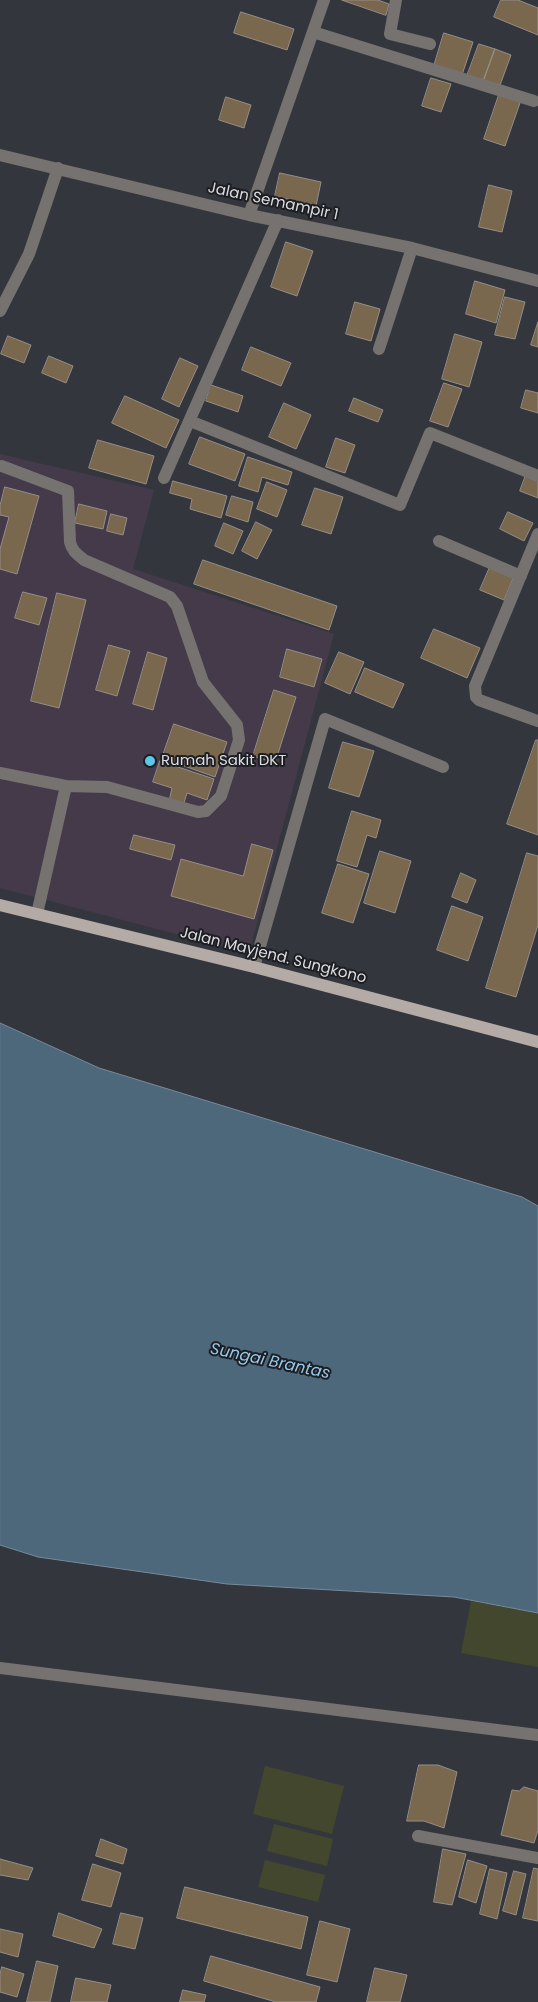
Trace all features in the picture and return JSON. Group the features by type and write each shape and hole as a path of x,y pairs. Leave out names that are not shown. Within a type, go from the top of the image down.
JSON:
{"main road":[{"name":"Jalan Mayjend. Sungkono","path":"0,905 254,967 538,1042"}],"street":[{"path":"249,215 324,0"},
{"path":"396,0 390,34 430,44"},
{"path":"313,32 534,101"},
{"name":"Jalan Semampir 1","path":"0,155 249,215 412,248 538,281"},
{"path":"0,310 29,254 58,168"},
{"path":"164,478 278,220"},
{"path":"380,349 412,248"},
{"path":"190,421 400,505 430,433 538,476"},
{"path":"0,773 66,786 107,788 198,812 206,811 221,796 239,740 237,725 203,682 177,606 170,597 84,560 72,549 70,542 68,491 2,466"},
{"path":"538,534 475,686 475,692 479,700 538,721"},
{"path":"439,541 521,576"},
{"path":"254,967 325,719 443,767"},
{"path":"37,914 66,786"},
{"path":"0,1668 538,1735"},
{"path":"418,1836 538,1858"}],"shaded area":[{"name":"Rumah Sakit DKT","path":"0,454 154,490 133,569 334,634 249,953 0,888"}],"green space":[{"path":"471,1601 538,1613 538,1667 461,1653"},
{"path":"265,1766 344,1786 332,1834 253,1814"},
{"path":"274,1824 333,1839 327,1866 267,1851"},
{"path":"265,1860 325,1875 318,1902 258,1887"}],"water":[{"name":"Sungai Brantas","path":"0,1023 99,1068 522,1197 538,1206 538,1613 454,1597 227,1584 38,1557 0,1545"}],"building":[{"path":"342,0 378,0 389,4 386,15"},
{"path":"501,0 518,0 538,8 538,35 494,17"},
{"path":"241,12 294,29 287,50 234,33"},
{"path":"444,33 473,42 462,75 434,66"},
{"path":"479,44 495,49 483,82 467,76"},
{"path":"495,49 511,55 499,88 483,82"},
{"path":"431,78 451,84 441,112 422,106"},
{"path":"500,92 521,100 505,146 484,139"},
{"path":"226,97 251,105 244,128 219,120"},
{"path":"280,173 321,182 316,206 275,196"},
{"path":"489,185 512,191 502,232 479,227"},
{"path":"286,242 313,251 297,296 271,287"},
{"path":"475,281 505,290 496,323 466,314"},
{"path":"505,297 525,302 515,339 495,335"},
{"path":"355,302 380,309 371,341 346,334"},
{"path":"538,322 538,347 531,345"},
{"path":"455,334 482,342 469,387 442,379"},
{"path":"8,336 31,345 24,363 1,354"},
{"path":"251,347 291,363 281,386 242,370"},
{"path":"49,356 73,366 66,383 42,373"},
{"path":"180,358 198,366 179,407 162,399"},
{"path":"444,383 462,389 448,427 430,421"},
{"path":"211,385 243,396 238,412 206,401"},
{"path":"526,390 538,393 538,413 521,408"},
{"path":"125,396 179,420 166,448 112,423"},
{"path":"354,398 383,410 378,422 349,411"},
{"path":"284,403 311,415 296,449 269,437"},
{"path":"200,437 245,454 235,481 189,464"},
{"path":"336,438 355,445 345,473 326,467"},
{"path":"98,440 154,456 146,484 89,468"},
{"path":"248,457 292,472 288,485 262,477 258,492 239,486"},
{"path":"526,475 538,480 538,498 520,491"},
{"path":"173,481 227,496 221,518 190,509 192,499 170,493"},
{"path":"267,482 287,490 277,517 257,509"},
{"path":"5,487 39,496 17,574 0,569 0,549 9,517 0,515 0,506"},
{"path":"315,488 343,497 331,534 302,525"},
{"path":"232,496 253,502 248,522 226,515"},
{"path":"79,504 107,511 103,529 75,523"},
{"path":"508,512 533,523 524,541 500,529"},
{"path":"111,514 127,518 123,535 107,531"},
{"path":"256,522 272,530 257,559 242,551"},
{"path":"224,523 243,531 233,554 215,546"},
{"path":"203,560 337,606 329,630 194,584"},
{"path":"490,567 514,576 504,600 480,590"},
{"path":"23,592 47,598 39,625 15,618"},
{"path":"57,593 86,600 59,708 31,701"},
{"path":"434,629 480,648 467,678 421,658"},
{"path":"109,645 130,651 117,696 96,690"},
{"path":"287,649 322,659 314,687 280,677"},
{"path":"148,652 167,658 153,710 133,704"},
{"path":"339,652 364,662 350,694 325,683"},
{"path":"365,668 404,684 393,708 355,692"},
{"path":"274,690 296,697 275,763 253,756"},
{"path":"174,724 227,742 215,777 162,758"},
{"path":"536,740 538,740 538,835 507,824"},
{"path":"343,742 374,751 359,797 329,788"},
{"path":"160,761 214,779 207,800 187,793 183,806 169,801 172,788 153,782"},
{"path":"352,811 381,820 376,838 367,835 357,867 337,861"},
{"path":"134,835 175,845 171,860 130,849"},
{"path":"252,844 273,850 254,919 171,896 181,859 243,876"},
{"path":"380,851 411,861 395,913 364,903"},
{"path":"527,853 538,856 538,925 516,997 486,988"},
{"path":"338,864 369,874 353,923 322,913"},
{"path":"461,873 476,880 467,903 452,897"},
{"path":"452,906 483,917 468,961 437,950"},
{"path":"419,1765 438,1765 457,1772 444,1828 424,1821 407,1821"},
{"path":"524,1787 538,1791 538,1830 534,1843 501,1835 512,1790 519,1791"},
{"path":"101,1839 127,1849 123,1864 96,1856"},
{"path":"443,1849 466,1854 452,1905 434,1902"},
{"path":"0,1859 33,1868 28,1880 0,1875"},
{"path":"468,1860 487,1866 476,1903 459,1897"},
{"path":"93,1864 121,1873 111,1907 82,1900"},
{"path":"534,1868 538,1869 538,1921 523,1918"},
{"path":"490,1869 507,1873 497,1919 480,1914"},
{"path":"514,1871 526,1874 516,1915 503,1911"},
{"path":"185,1887 308,1917 301,1949 177,1918"},
{"path":"59,1913 102,1929 94,1948 53,1936"},
{"path":"121,1913 143,1918 135,1949 113,1944"},
{"path":"320,1921 350,1929 337,1982 307,1975"},
{"path":"0,1929 23,1934 18,1957 0,1952"},
{"path":"211,1956 320,1987 316,2002 276,2002 204,1981"},
{"path":"37,1961 58,1966 50,2002 27,2002"},
{"path":"2,1967 24,1974 17,1997 0,1992"},
{"path":"375,1968 407,1975 400,2002 367,2002"},
{"path":"76,1978 111,1985 107,2002 71,2002"},
{"path":"183,1990 206,1995 204,2002 180,2002"}],"place":[{"name":"Rumah Sakit DKT","path":"150,761"}]}
